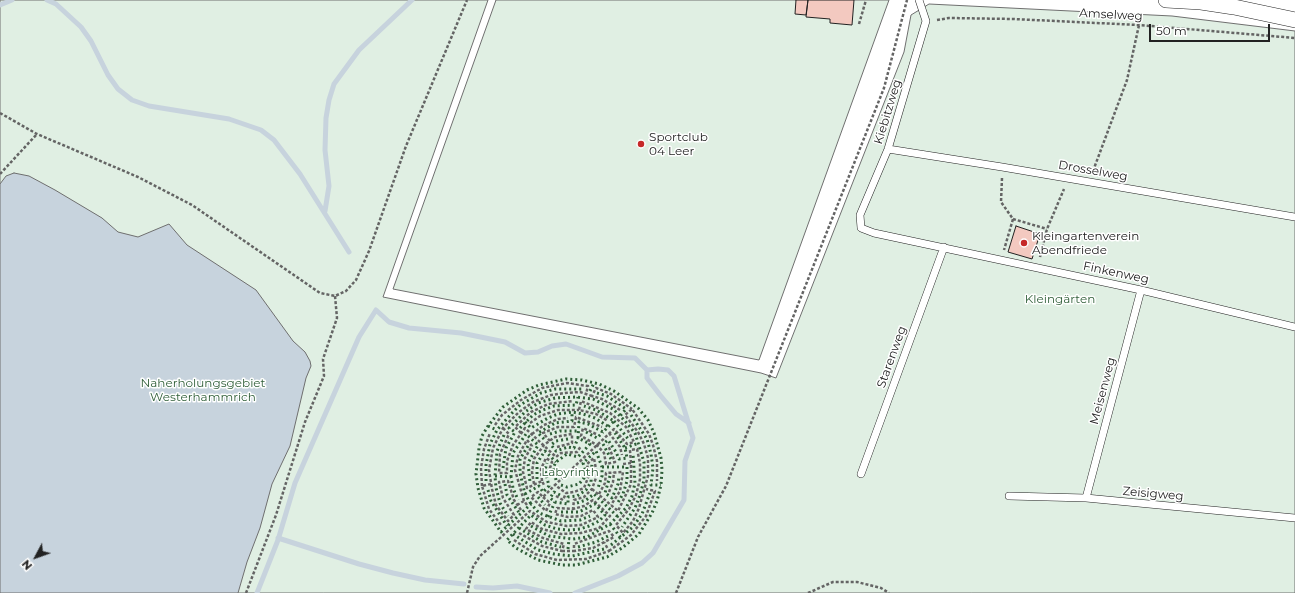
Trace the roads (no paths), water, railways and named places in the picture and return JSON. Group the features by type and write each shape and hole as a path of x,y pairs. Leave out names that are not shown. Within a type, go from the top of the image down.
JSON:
{"street":[{"path":"1166,0 1201,2 1234,7 1295,20"}],"lane":[{"name":"Kiebitzweg","path":"861,228 860,215 888,150 926,21 919,0"},
{"name":"Drosselweg","path":"888,150 1069,178 1295,217"},
{"name":"Finkenweg","path":"861,228 874,233 1141,290 1295,327"},
{"name":"Starenweg","path":"861,474 944,248"},
{"name":"Meisenweg","path":"1086,498 1141,290"},
{"name":"Zeisigweg","path":"1009,496 1086,498 1295,518"}],"waterway":[{"path":"0,5 12,0"},
{"path":"47,0 56,4 81,27 91,41 108,75 118,89 132,100 149,106 229,119 261,130 274,140 300,174 349,252"},
{"path":"325,211 329,186 325,150 326,118 329,100 334,84 359,50 412,0"},
{"path":"257,593 278,540 295,483 359,337 376,310 389,322 409,328 461,333 505,342 525,353 538,352 552,346 566,344 602,357 635,358 647,370 668,370 674,376 693,438 685,461 684,500 653,553 642,563 618,576 575,593"},
{"path":"647,370 647,378 660,395 676,414 689,423"},
{"path":"278,538 359,564 393,573 425,580 464,584"},
{"path":"476,587 493,588 517,586 550,593"}],"place":[{"name":"Sportclub 04 Leer","path":"641,144"},
{"name":"Kleingartenverein Abendfriede","path":"1024,243"}],"park label":[{"name":"Kleingärten","path":"1060,299"},
{"name":"Naherholungsgebiet Westerhammrich","path":"203,390"},
{"name":"Labyrinth","path":"570,472"}]}
